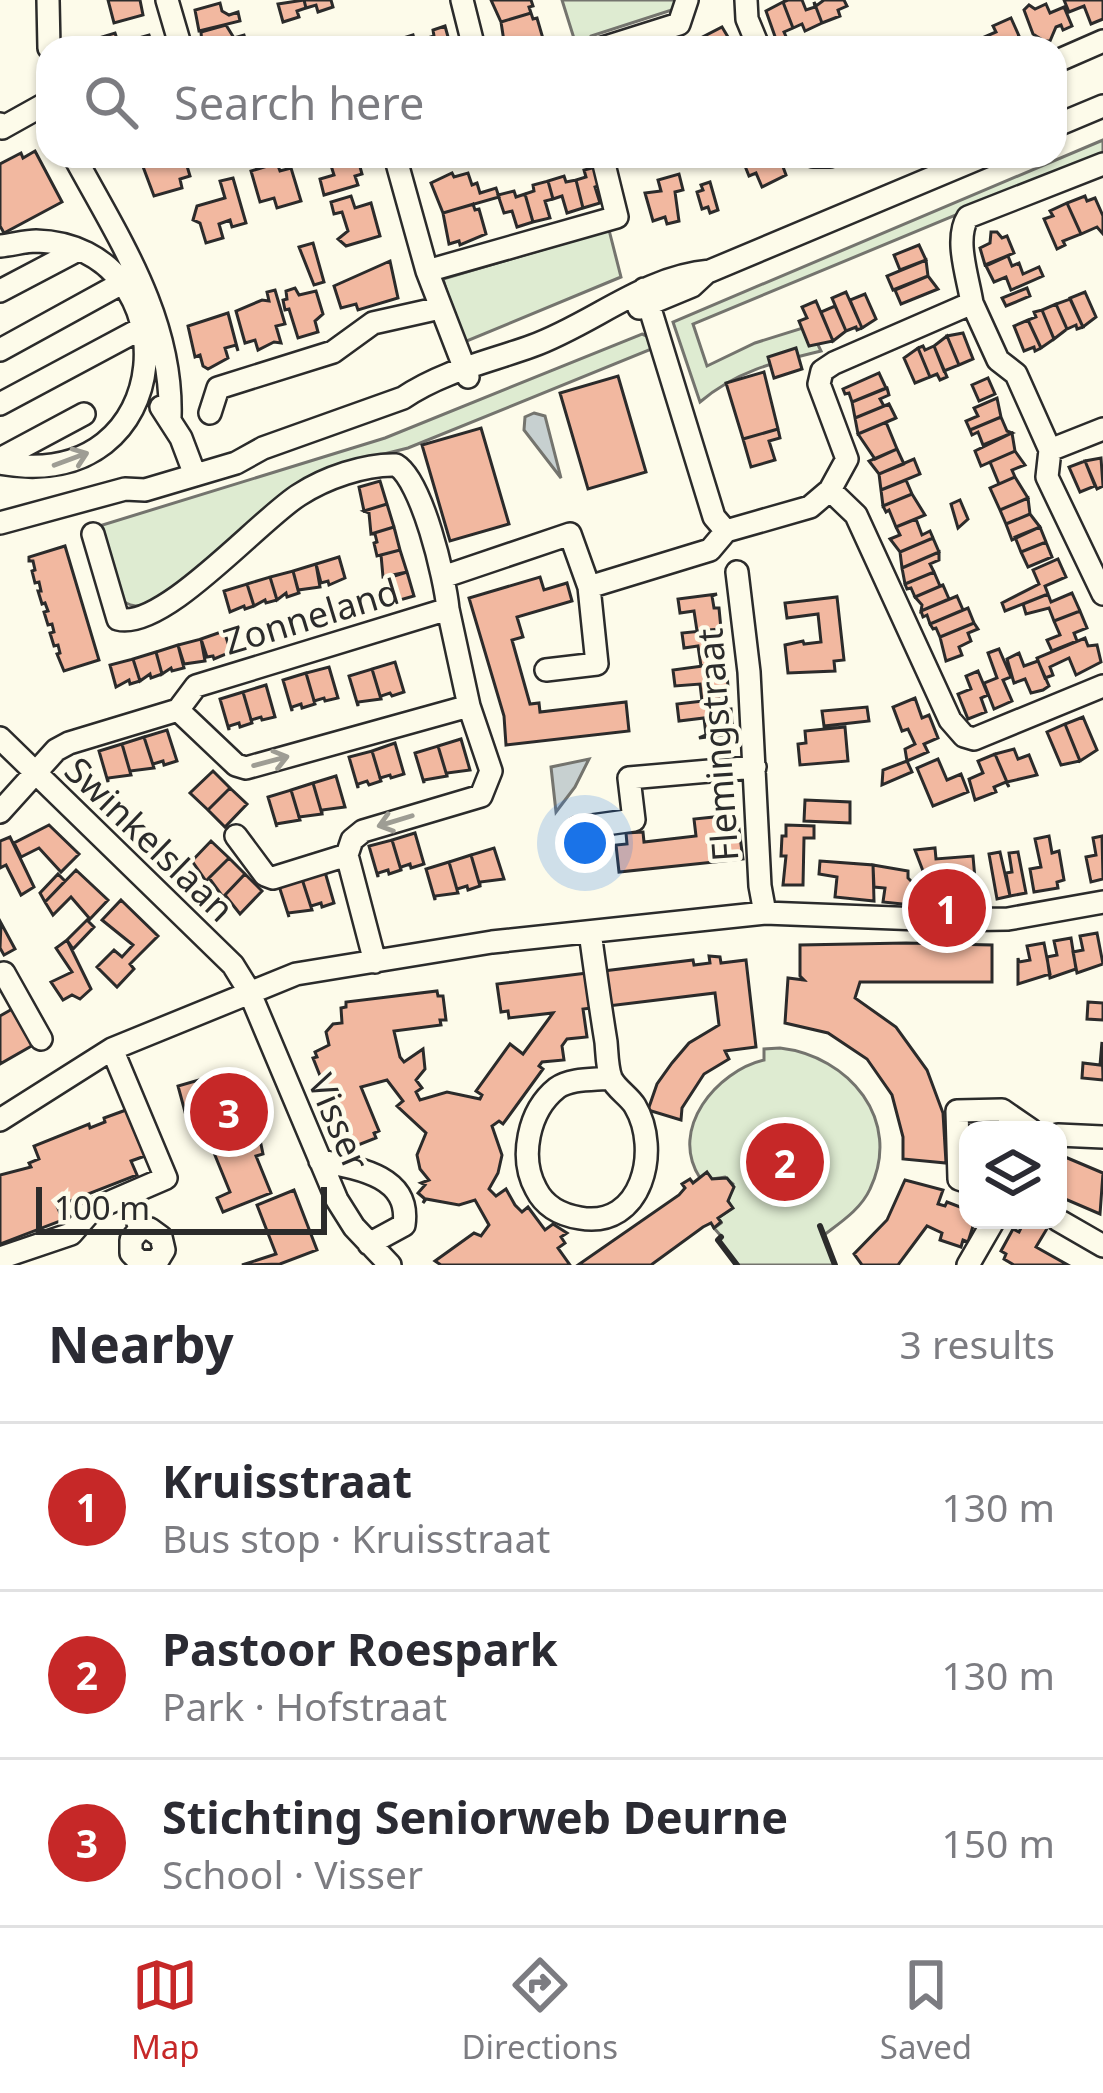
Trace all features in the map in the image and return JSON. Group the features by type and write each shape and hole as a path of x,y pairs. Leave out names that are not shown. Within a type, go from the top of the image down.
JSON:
{"street":[{"path":"48,0 49,36"},
{"path":"167,0 178,36"},
{"path":"462,0 471,36"},
{"path":"641,36 679,24 687,0"},
{"path":"746,0 754,36"},
{"path":"1067,57 1103,41"},
{"path":"1067,121 1103,106"},
{"path":"0,124 2,128 36,110"},
{"path":"1103,164 968,217 962,226 972,303 998,360 1016,374 1050,450 1047,477 1103,594"},
{"path":"80,168 156,314 169,371 170,417"},
{"path":"398,168 428,272 467,374"},
{"path":"428,272 617,217 605,168"},
{"path":"0,523 125,489 145,490 193,469 236,463 263,448 467,374 500,353 528,348 581,325 605,322 647,297 692,286 710,271 955,168"},
{"path":"0,246 37,241 78,250 102,264 122,283 144,327 147,357 142,387 128,418 101,446 68,463 31,469 0,461"},
{"path":"0,291 78,250"},
{"path":"0,350 122,283"},
{"path":"647,297 714,517 726,532"},
{"path":"589,587 710,550 726,532 810,507 830,490 847,459 819,384 823,371 972,303"},
{"path":"210,413 218,388 333,352 374,323 440,308"},
{"path":"0,404 144,327"},
{"path":"142,387 170,417 193,469"},
{"path":"0,461 84,414"},
{"path":"128,418 170,417"},
{"path":"1050,450 1103,429"},
{"path":"93,534 118,619 128,622 163,607 298,495 329,479 381,464 396,465 412,481 443,577 448,609"},
{"path":"830,490 856,515 950,720 964,736 974,739 1103,686"},
{"path":"443,577 570,534 589,587 597,664 546,670"},
{"name":"Flemingstraat","path":"737,572 760,886 766,914"},
{"name":"Zonneland","path":"0,812 56,750 69,743 178,710 196,686 448,609 469,706 491,771 481,796 363,831 352,841 347,855 273,878 265,875 236,836"},
{"path":"178,710 236,765 246,768 469,706"},
{"name":"Swinkelslaan","path":"0,738 232,965 249,991"},
{"path":"577,828 634,820 629,778 754,767"},
{"path":"347,855 375,962"},
{"path":"0,1120 112,1048 296,974 492,942 766,914 1008,919 1103,902"},
{"path":"590,932 611,1078 635,1105 646,1152 640,1187 629,1203 588,1220 556,1212 535,1188 529,1170 526,1154 535,1119 557,1088 611,1078"},
{"path":"8,971 41,1039"},
{"name":"Visser","path":"249,991 337,1201 374,1256"},
{"path":"0,1258 71,1234 92,1210 166,1178 112,1048"},
{"path":"959,1178 957,1111 1002,1110 1017,1121"},
{"path":"1067,1135 1103,1137"},
{"path":"320,1161 363,1168 400,1192 406,1210 404,1225 374,1256"},
{"path":"129,1194 140,1229"},
{"path":"1067,1225 1103,1246"},
{"path":"968,1265 989,1229"}],"green space":[{"path":"562,0 681,0 678,8 591,36 573,36"},
{"path":"1103,140 1103,154 693,324 707,366 755,343 809,326 821,351 742,375 700,402 673,322 1037,168 1067,168 1067,155"},
{"path":"609,230 621,277 462,343 443,279"},
{"path":"642,334 654,348 408,448 360,460 153,604 134,606 118,597 96,527 385,438"},
{"path":"780,1048 828,1064 848,1078 874,1116 880,1139 878,1163 866,1196 824,1235 835,1265 737,1265 714,1228 721,1223 718,1218 732,1208 728,1201 733,1184 707,1173 700,1178 692,1159 690,1140 702,1105 730,1076 764,1060 764,1049"}],"shaded area":[{"path":"545,416 561,478 524,430 525,417"},
{"path":"589,759 575,787 556,812 551,767"}],"building":[{"path":"108,0 140,0 143,15 114,23"},
{"path":"304,0 331,0 333,7 318,12 316,5 306,8"},
{"path":"304,0 306,8 297,11 299,17 283,22 278,4"},
{"path":"491,0 531,0 533,6 531,13 501,22"},
{"path":"802,0 806,10 815,7 814,2 822,23 805,31 802,24 793,28 783,2"},
{"path":"824,0 844,0 847,6 838,10 840,16 822,23 814,2 816,6"},
{"path":"1064,0 1103,0 1103,19 1091,24 1084,6 1069,12"},
{"path":"783,2 793,28 784,32 786,36 775,36 766,11"},
{"path":"220,3 229,15 238,12 240,21 199,31 195,10"},
{"path":"1046,4 1050,13 1064,7 1072,26 1056,27 1052,36 1036,36 1024,10 1029,5 1035,9"},
{"path":"531,13 542,36 503,36 501,22"},
{"path":"1011,18 1019,36 987,36 996,32 993,26"},
{"path":"226,25 233,36 201,36 201,32"},
{"path":"445,26 448,36 434,36 433,30"},
{"path":"722,27 727,36 705,36"},
{"path":"35,151 36,168 44,168 62,202 4,233 0,164 21,153 23,158"},
{"path":"144,168 188,168 190,176 180,179 182,188 154,196"},
{"path":"291,168 301,201 277,208 274,198 260,202 251,171"},
{"path":"332,168 360,168 362,174 355,176 358,185 324,195 320,179 334,175"},
{"path":"596,168 601,185 595,187 600,203 583,208 576,180 586,177 584,170"},
{"path":"746,168 783,168 786,175 762,187 756,173 749,176"},
{"path":"452,173 454,177 468,173 480,193 496,188 499,197 443,213 431,183"},
{"path":"679,174 683,190 675,192 679,221 667,224 665,217 653,221 645,193 661,191 658,180"},
{"path":"564,176 566,182 576,180 583,208 567,213 562,196 553,199 548,181"},
{"path":"233,178 246,223 219,224 223,238 206,243 200,223 193,220 197,206 225,198 220,181"},
{"path":"548,181 553,199 545,201 550,218 533,222 525,194 534,191 533,185"},
{"path":"710,182 718,210 710,213 708,207 702,209 697,192"},
{"path":"514,191 516,197 525,194 533,222 517,227 512,211 504,213 498,195"},
{"path":"351,196 355,208 371,203 380,236 346,246 338,239 348,231 342,212 334,214 331,202"},
{"path":"1085,196 1087,201 1095,198 1103,216 1103,234 1097,227 1081,234 1067,203"},
{"path":"1067,203 1081,234 1063,241 1065,245 1057,249 1044,219"},
{"path":"473,204 486,234 460,245 459,241 449,244 443,213"},
{"path":"991,232 1007,236 1014,253 985,265 980,248 990,243"},
{"path":"313,243 324,282 314,285 299,247"},
{"path":"919,245 926,260 900,270 894,255"},
{"path":"1008,256 1012,266 1019,263 1023,274 1039,267 1043,276 1011,290 1006,277 994,282 986,266"},
{"path":"926,260 928,276 893,290 887,276"},
{"path":"390,261 398,298 358,310 356,304 341,308 334,286"},
{"path":"928,276 938,289 901,304 895,290"},
{"path":"295,288 299,295 316,291 323,314 315,321 318,332 298,338 283,300 286,291"},
{"path":"1027,288 1030,296 1006,306 1002,298"},
{"path":"275,290 285,324 276,326 281,343 258,350 255,340 245,343 236,311 269,301 267,292"},
{"path":"846,292 862,328 857,330 846,331 832,298"},
{"path":"1085,292 1096,317 1083,327 1070,298"},
{"path":"865,294 876,319 862,328 850,300"},
{"path":"1070,299 1083,327 1067,329 1056,304"},
{"path":"816,301 833,341 809,346 799,321 807,318 802,307"},
{"path":"1056,304 1067,329 1054,339 1042,310"},
{"path":"835,306 846,331 833,341 821,312"},
{"path":"1042,310 1054,339 1041,348 1028,320"},
{"path":"228,313 238,351 236,345 225,348 228,358 208,369 200,355 195,357 188,326"},
{"path":"1028,320 1041,348 1035,351 1034,347 1024,351 1014,326"},
{"path":"963,333 973,359 959,365 947,336"},
{"path":"947,336 959,365 944,371 934,346"},
{"path":"934,346 947,377 930,377 918,348 925,350"},
{"path":"796,348 802,369 774,378 768,357"},
{"path":"918,348 930,377 915,383 904,358"},
{"path":"764,372 778,429 743,439 726,383"},
{"path":"879,373 886,388 852,402 849,393 845,394 843,389"},
{"path":"618,376 646,472 588,489 560,393"},
{"path":"988,378 995,394 979,401 972,385"},
{"path":"887,388 889,395 880,399 884,406 889,404 855,418 852,402"},
{"path":"997,398 1001,417 970,430 966,421 978,416 974,408"},
{"path":"889,404 896,418 858,434 855,418"},
{"path":"1001,417 1012,433 983,445 978,432 972,435 970,430"},
{"path":"886,422 897,449 875,459 858,434"},
{"path":"481,428 509,524 450,541 422,445"},
{"path":"778,429 780,438 769,441 775,460 751,467 743,439"},
{"path":"1012,433 1015,451 981,466 975,451"},
{"path":"897,449 904,464 879,474 869,461"},
{"path":"1015,451 1025,465 1012,470 1015,477 999,484 990,462"},
{"path":"1101,458 1103,486 1097,489 1085,461"},
{"path":"914,459 920,474 881,490 879,474"},
{"path":"1085,461 1095,486 1080,492 1069,467"},
{"path":"1015,477 1028,498 1000,510 990,488"},
{"path":"906,480 912,494 883,506 881,490"},
{"path":"380,481 387,504 364,511 359,487"},
{"path":"912,494 925,515 896,527 883,506"},
{"path":"1028,498 1030,514 1006,524 1000,510"},
{"path":"960,500 968,519 958,528 951,504"},
{"path":"387,504 394,527 371,534 369,513 364,511"},
{"path":"1030,514 1040,527 1012,540 1006,524"},
{"path":"916,519 922,535 930,531 933,538 900,552 890,539 900,535 896,527"},
{"path":"394,527 400,550 377,556 375,534 371,534"},
{"path":"1040,527 1046,542 1021,552 1015,537"},
{"path":"933,538 939,552 902,568 900,552"},
{"path":"1046,542 1052,557 1028,567 1021,552"},
{"path":"65,546 99,660 64,671 29,557"},
{"path":"400,550 407,572 383,577 381,555"},
{"path":"939,552 939,560 930,564 934,572 905,584 902,568"},
{"path":"339,557 345,578 321,583 316,564"},
{"path":"1058,559 1066,577 1045,586 1048,594 1005,611 1002,603 1039,584 1033,570"},
{"path":"316,564 320,587 298,590 293,571"},
{"path":"293,571 299,593 287,597 286,593 277,600 270,577"},
{"path":"407,572 414,596 393,602 388,578"},
{"path":"934,572 943,585 915,597 907,589 905,584"},
{"path":"270,577 277,600 254,606 247,584"},
{"path":"540,577 544,590 567,583 572,601 517,617 523,637 512,640 530,704 539,703 540,712 626,702 629,731 506,745 504,716 469,598"},
{"path":"247,584 254,606 230,612 224,591"},
{"path":"943,585 949,599 921,611 915,597"},
{"path":"1072,593 1080,611 1054,621 1049,608 1026,614 1023,604 1048,594 1051,602"},
{"path":"717,594 712,596 721,629 697,631 694,611 680,613 678,599"},
{"path":"957,596 963,610 930,624 927,615 923,617 921,611"},
{"path":"837,597 844,660 834,661 835,671 788,673 785,645 821,642 818,614 787,618 785,603"},
{"path":"968,608 974,623 940,637 930,624"},
{"path":"1080,611 1087,628 1074,633 1077,641 1052,651 1047,640 1060,635 1054,621"},
{"path":"974,623 978,629 968,633 971,641 959,647 962,655 946,661 940,637"},
{"path":"721,629 716,631 718,643 723,642 725,663 701,666 698,646 684,648 682,633"},
{"path":"224,631 231,652 207,657 201,639"},
{"path":"1085,638 1088,646 1097,645 1101,662 1076,675 1069,658 1050,667 1053,675 1045,678 1037,658"},
{"path":"201,639 205,661 184,664 178,645"},
{"path":"178,645 184,668 162,674 156,652"},
{"path":"999,649 1011,677 1003,680 1012,701 994,709 984,683 997,678 988,653"},
{"path":"156,652 162,674 151,678 150,674 140,681 133,659"},
{"path":"1019,653 1024,666 1038,661 1049,686 1031,693 1025,679 1014,683 1007,659"},
{"path":"133,659 140,681 130,684 129,680 116,687 110,665"},
{"path":"395,662 404,692 381,699 372,669"},
{"path":"725,663 720,665 722,675 727,675 729,698 702,701 700,684 675,686 673,670"},
{"path":"329,667 338,698 314,701 306,673"},
{"path":"372,669 381,699 358,702 358,706 349,676"},
{"path":"978,671 988,695 981,698 986,712 968,719 958,694 971,689 966,676"},
{"path":"306,673 315,704 302,708 301,704 292,711 283,680"},
{"path":"266,685 275,717 251,720 243,692"},
{"path":"243,692 252,723 229,726 229,730 220,699"},
{"path":"729,698 724,700 725,710 731,709 733,734 699,738 706,735 704,718 679,721 677,704"},
{"path":"915,698 922,718 929,715 938,738 924,744 928,752 907,761 905,749 915,744 908,729 902,731 893,707"},
{"path":"867,707 869,721 824,726 822,711"},
{"path":"1083,717 1097,750 1080,761 1065,724"},
{"path":"1065,724 1080,761 1061,765 1047,732"},
{"path":"845,727 848,761 800,765 798,744 806,743 805,731"},
{"path":"167,730 177,761 153,764 154,768 144,737"},
{"path":"144,737 154,768 130,771 131,775 122,744"},
{"path":"461,739 470,770 447,776 438,746"},
{"path":"395,743 404,774 380,778 372,751"},
{"path":"122,744 131,775 108,778 108,782 99,751"},
{"path":"438,746 447,776 424,783 415,753"},
{"path":"1014,749 1018,759 1029,755 1037,775 1007,782 995,754"},
{"path":"372,751 381,781 369,785 367,781 358,788 349,757"},
{"path":"995,754 1009,787 1006,782 994,787 996,792 975,800 969,779 983,773 978,761"},
{"path":"938,759 947,780 961,774 968,792 933,806 917,768"},
{"path":"907,761 912,772 882,785 883,770"},
{"path":"213,771 230,788 208,810 190,793"},
{"path":"336,776 345,807 322,810 322,814 313,783"},
{"path":"313,783 322,814 299,817 291,790"},
{"path":"230,788 247,804 225,827 208,810"},
{"path":"291,790 300,820 276,824 268,797"},
{"path":"805,800 850,802 850,823 804,821"},
{"path":"724,816 725,830 739,829 743,859 619,872 616,845 627,844 626,833 643,832 644,842 696,836 694,819"},
{"path":"49,825 79,854 61,872 39,848 21,857 14,843"},
{"path":"786,825 814,826 814,838 804,838 803,885 783,885"},
{"path":"415,833 424,864 401,870 392,840"},
{"path":"1049,836 1052,853 1059,851 1064,880 1057,882 1058,888 1034,892 1030,869 1041,867 1035,839"},
{"path":"1102,836 1103,879 1091,882 1086,857 1096,855 1093,838"},
{"path":"10,837 34,887 21,895 6,865 0,868 0,841"},
{"path":"392,840 401,870 378,873 378,877 369,846"},
{"path":"211,841 229,858 206,881 192,861 189,864"},
{"path":"494,848 504,879 480,882 480,886 471,855"},
{"path":"935,848 936,859 973,856 975,879 936,880 935,870 923,871 915,850"},
{"path":"1000,852 1010,896 997,899 989,854"},
{"path":"1018,852 1026,893 1010,896 1009,853"},
{"path":"471,855 480,886 457,889 458,893 449,862"},
{"path":"229,858 245,874 223,897 209,878"},
{"path":"820,861 873,865 874,901 835,897 837,877 819,874"},
{"path":"449,862 458,893 435,896 435,900 426,869"},
{"path":"873,865 908,871 914,884 912,905 883,902 885,888 874,887"},
{"path":"76,870 108,900 90,919 71,897 53,915 45,902"},
{"path":"325,872 334,903 311,906 312,910 302,879"},
{"path":"58,874 65,881 45,902 40,893"},
{"path":"245,874 262,891 240,914 225,895"},
{"path":"302,879 312,910 288,913 289,917 279,886"},
{"path":"121,900 158,936 130,964 134,969 117,987 97,967 114,950 122,957 133,945 102,920"},
{"path":"87,920 94,927 73,949 67,940"},
{"path":"1,923 15,949 4,955 0,948"},
{"path":"1097,933 1103,964 1077,973 1073,952 1083,950 1080,936"},
{"path":"1071,938 1076,969 1050,978 1047,957 1057,955 1054,941"},
{"path":"67,940 91,989 80,999 72,995 63,1000 51,982 72,972 56,948"},
{"path":"1044,943 1050,974 1018,984 1018,958 1019,962 1030,960 1027,946"},
{"path":"800,945 992,945 992,982 860,982 855,998 896,1027 927,1070 943,1113 946,1163 903,1159 903,1137 892,1095 867,1059 828,1033 785,1023 788,978 804,980"},
{"path":"709,956 720,957 721,963 746,960 756,1047 725,1051 729,1059 704,1074 682,1108 681,1120 648,1110 657,1084 672,1063 689,1043 719,1025 715,993 583,1009 587,1037 567,1039 562,1046 564,1060 542,1062 543,1069 503,1124 499,1121 492,1126 502,1155 489,1189 496,1196 506,1189 515,1205 522,1212 528,1207 545,1230 553,1224 567,1233 558,1248 570,1265 441,1265 435,1261 474,1233 481,1236 489,1225 475,1200 459,1205 426,1199 423,1203 418,1193 425,1185 421,1183 429,1180 417,1155 426,1133 397,1106 403,1101 387,1080 361,1087 379,1131 374,1133 376,1138 353,1147 347,1144 313,1058 329,1045 326,1032 342,1023 341,1008 346,1002 437,991 443,996 446,1020 440,1020 441,1025 394,1031 400,1057 404,1062 423,1049 425,1069 416,1080 422,1088 416,1092 420,1100 447,1092 480,1099 476,1091 510,1044 523,1054 553,1013 509,1018 508,1011 501,1012 497,984 693,960 694,965 710,963"},
{"path":"1088,1002 1103,1003 1103,1020 1087,1019"},
{"path":"14,1008 35,1044 0,1064 0,1016"},
{"path":"1102,1042 1103,1080 1082,1078 1083,1063 1100,1065"},
{"path":"223,1073 248,1137 259,1135 263,1154 256,1156 271,1193 223,1212 217,1198 230,1192 196,1109 185,1112 178,1086"},
{"path":"126,1110 145,1156 131,1161 137,1175 57,1206 63,1220 0,1244 0,1175 31,1167 29,1163 39,1159 34,1146 89,1124 90,1128"},
{"path":"1067,1158 1103,1173 1100,1214 1067,1200"},
{"path":"707,1172 712,1179 727,1178 734,1187 728,1201 733,1208 718,1218 721,1222 714,1228 711,1223 703,1227 651,1265 578,1265 679,1195 685,1188 682,1184 690,1179 693,1183"},
{"path":"905,1180 943,1190 938,1204 959,1207 959,1229 972,1229 961,1247 940,1240 942,1233 927,1226 898,1265 862,1265 854,1254 887,1220"},
{"path":"294,1190 317,1250 280,1264 242,1265 276,1254 257,1205"},
{"path":"1013,1229 1047,1229 1036,1247 1068,1265 1014,1265 1004,1259 1006,1254 1001,1251"}],"wall":[{"path":"820,1226 835,1265"},
{"path":"721,1237 718,1240 737,1265"}],"place":[{"name":"Kruisstraat","path":"947,908"},
{"name":"Stichting Seniorweb Deurne","path":"229,1112"},
{"name":"Pastoor Roespark","path":"785,1162"}]}
